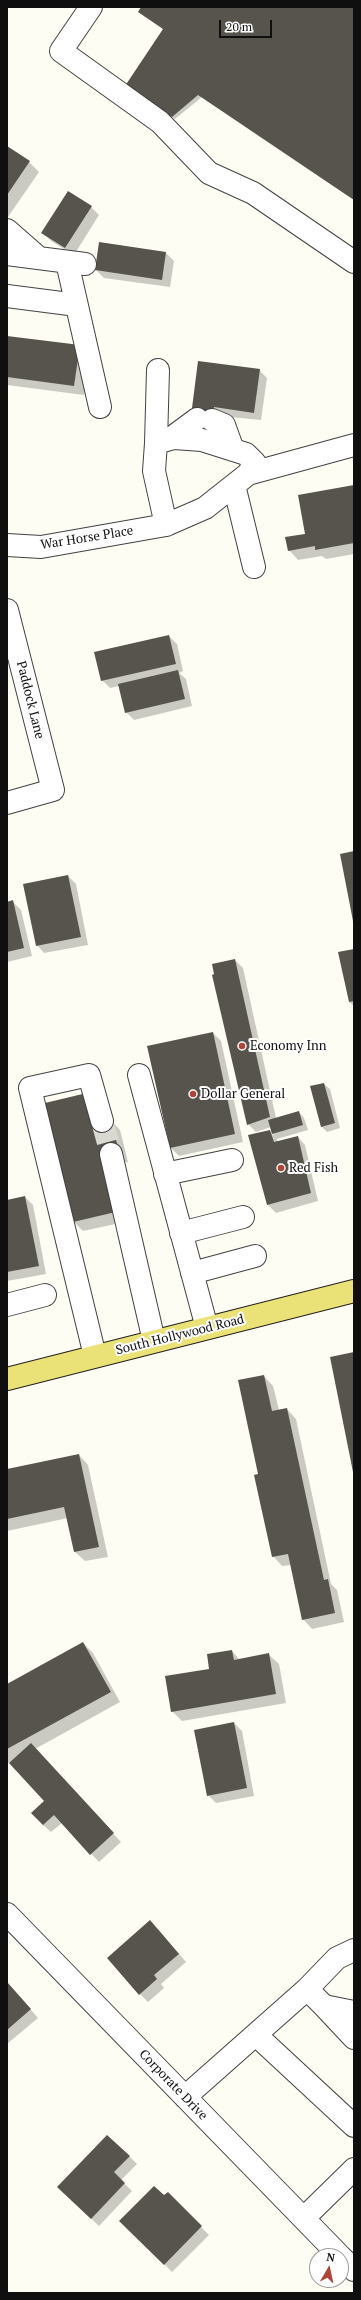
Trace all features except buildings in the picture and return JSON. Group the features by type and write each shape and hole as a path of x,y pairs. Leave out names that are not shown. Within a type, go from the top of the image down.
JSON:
{"main road":[{"name":"South Hollywood Road","path":"8,1374 95,1356 354,1291"}],"street":[{"path":"91,7 61,52 160,122 209,173 253,194 354,262"},
{"path":"7,230 39,258"},
{"path":"7,254 76,263 77,305 100,406"},
{"path":"7,296 77,305"},
{"path":"158,370 163,441 154,471 166,525"},
{"path":"163,441 205,420 224,425 233,450"},
{"path":"163,441 202,440 246,454 255,463 241,479 254,567"},
{"path":"241,479 354,445"},
{"name":"War Horse Place","path":"7,545 41,547 166,525 205,508 241,479"},
{"name":"Paddock Lane","path":"7,610 53,790 7,803"},
{"path":"95,1356 30,1088 89,1075 102,1121"},
{"path":"139,1075 207,1328"},
{"path":"111,1154 154,1341"},
{"path":"166,1174 232,1160"},
{"path":"181,1233 243,1217"},
{"path":"192,1273 255,1256"},
{"path":"7,1305 45,1295"},
{"name":"Corporate Drive","path":"7,1914 333,2248"},
{"path":"185,2097 307,1989 337,1958 354,1950"},
{"path":"307,1989 354,2038"},
{"path":"324,2006 354,2012"},
{"path":"256,2035 354,2126"},
{"path":"304,2218 354,2169"}],"tunnel":[{"path":"102,1121 111,1154"}],"place":[{"name":"Economy Inn","path":"242,1046"},
{"name":"Dollar General","path":"193,1094"},
{"name":"Red Fish","path":"281,1168"}]}
